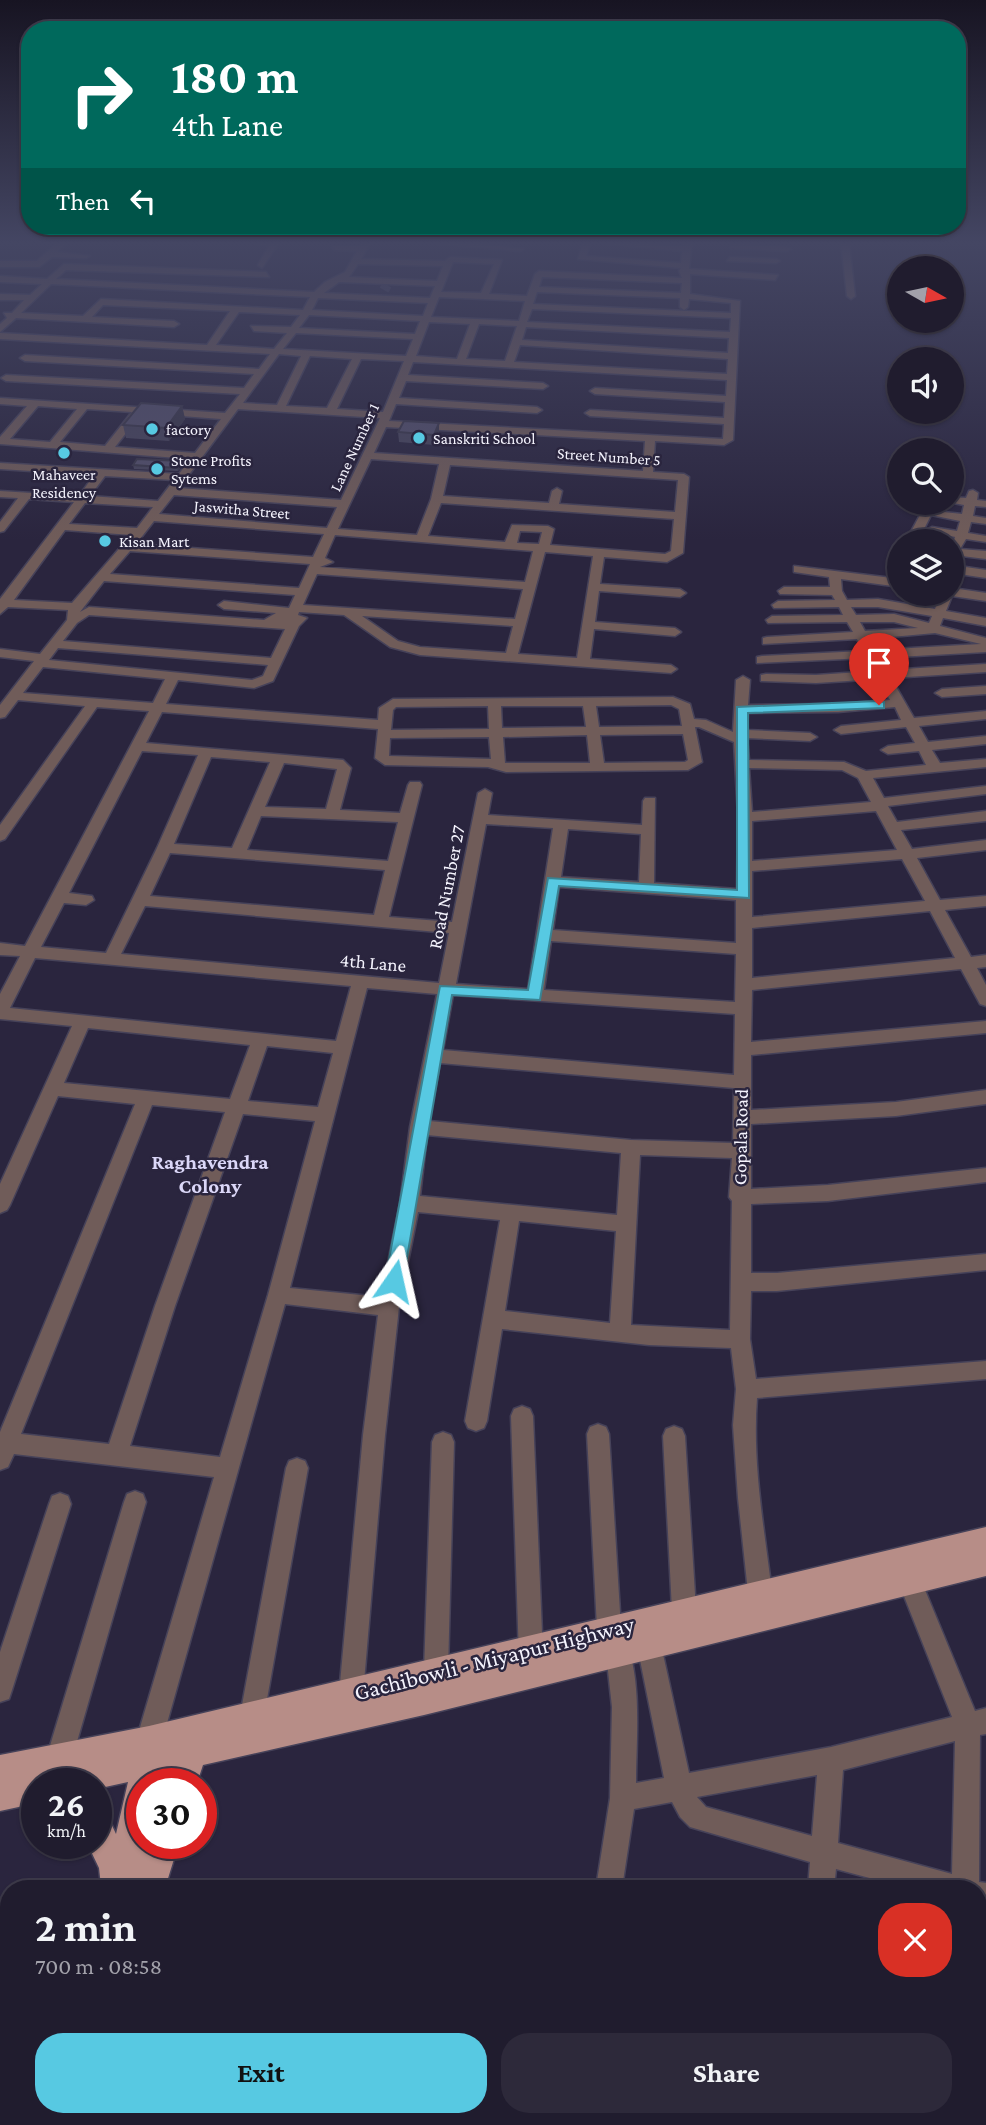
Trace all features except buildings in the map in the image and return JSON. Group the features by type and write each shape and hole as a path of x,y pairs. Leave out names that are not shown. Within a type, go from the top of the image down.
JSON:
{"main road":[{"name":"Gachibowli - Miyapur Highway","path":"145,1768 531,1660 614,1640 684,1610 986,1540"},
{"name":"Gachibowli - Miyapur Highway","path":"614,1640 649,1645 986,1563"},
{"name":"Gachibowli - Miyapur Highway","path":"145,1768 252,1716 351,1694 436,1671 531,1660"},
{"path":"187,1768 191,1754"},
{"name":"Gachibowli - Miyapur Highway","path":"0,1770 21,1772"},
{"path":"0,1795 21,1790"},
{"path":"121,1880 126,1856"},
{"path":"112,1859 118,1880"},
{"path":"151,1880 158,1859"}],"street":[{"path":"3,382 40,341"},
{"path":"104,341 731,377"},
{"path":"210,347 214,341"},
{"path":"0,713 285,341"},
{"name":"Lane Number 1","path":"336,533 344,504 372,456 417,341"},
{"path":"461,361 468,341"},
{"path":"509,363 517,341"},
{"path":"520,341 733,356"},
{"path":"568,341 575,344"},
{"path":"600,345 608,344 608,341"},
{"path":"235,406 331,411 387,421 533,433 724,442 728,440 734,341"},
{"path":"280,408 307,353"},
{"path":"331,411 358,356"},
{"path":"25,358 261,372"},
{"path":"533,433 550,365"},
{"path":"584,436 600,368"},
{"path":"402,378 543,386"},
{"path":"3,382 246,391"},
{"path":"595,391 729,399"},
{"path":"0,401 228,416"},
{"path":"393,401 537,410"},
{"path":"1,441 35,403"},
{"path":"53,445 84,406"},
{"path":"108,449 139,410"},
{"path":"590,413 728,421"},
{"path":"648,474 650,440"},
{"path":"1,441 197,456"},
{"path":"300,609 372,456"},
{"name":"Street Number 5","path":"372,456 684,477 679,516"},
{"path":"421,539 438,499 445,461"},
{"path":"0,466 180,477"},
{"path":"2,605 64,527 102,472"},
{"path":"169,491 344,504"},
{"path":"553,508 557,491"},
{"path":"963,529 965,518 978,493 986,504"},
{"path":"0,494 159,504"},
{"path":"0,529 27,495"},
{"path":"438,499 553,508 615,519 679,516"},
{"path":"956,515 986,521"},
{"name":"Jaswitha Street","path":"150,517 673,557 677,554 679,516"},
{"path":"510,545 516,526 547,528 528,586 511,658"},
{"path":"64,527 140,532"},
{"path":"964,535 986,538"},
{"path":"127,547 528,586"},
{"path":"583,663 598,552"},
{"path":"964,552 986,555"},
{"path":"0,653 40,661 254,684 268,678 293,625 300,620 302,592 320,566"},
{"path":"798,569 887,578"},
{"path":"964,571 986,574"},
{"path":"835,574 836,591 876,656 936,769"},
{"path":"98,583 302,592"},
{"path":"89,611 99,592 98,583"},
{"path":"594,587 680,593"},
{"path":"784,591 836,591"},
{"path":"964,594 986,597"},
{"path":"778,605 878,603 986,642"},
{"path":"2,605 74,613 89,611 245,616"},
{"path":"939,624 944,606"},
{"path":"300,609 519,623"},
{"path":"221,610 293,625"},
{"path":"348,612 394,644 405,648 671,669"},
{"path":"772,620 854,617 894,618 939,624"},
{"path":"766,641 864,637 939,624 986,622"},
{"path":"589,625 675,632"},
{"path":"53,644 275,662"},
{"path":"762,660 876,656 986,648"},
{"path":"766,678 886,675 986,668"},
{"path":"173,677 28,953 0,1012 344,1048"},
{"name":"Gopala Road","path":"743,680 740,737 745,817 744,1049 739,1197 742,1282 740,1339 747,1389 744,1425 760,1592"},
{"path":"942,693 986,690"},
{"path":"13,696 157,706 384,729 496,732 689,729 704,734 713,729 740,737 810,737"},
{"path":"677,701 685,707 693,765 506,768 498,765 387,762 382,758 386,708 393,703 494,703 677,701"},
{"path":"0,836 94,702"},
{"path":"589,702 598,767"},
{"path":"494,703 498,765"},
{"path":"741,709 900,704"},
{"path":"841,730 986,715"},
{"path":"888,750 986,740"},
{"path":"136,746 343,765 332,814"},
{"path":"110,961 165,848 206,752"},
{"path":"238,853 279,758"},
{"path":"740,764 844,766 864,775 986,763"},
{"path":"864,775 986,1000"},
{"path":"380,921 415,785"},
{"path":"745,817 879,805 986,790"},
{"name":"Road Number 27","path":"351,1694 374,1435 389,1307 410,1203 419,1127 485,793"},
{"path":"646,887 650,801"},
{"path":"256,811 405,818"},
{"path":"891,827 986,816"},
{"path":"480,818 649,830"},
{"path":"535,996 561,824"},
{"path":"744,867 986,845"},
{"path":"165,848 394,866"},
{"path":"553,881 744,895"},
{"path":"57,897 86,900"},
{"path":"140,900 457,928"},
{"path":"743,923 986,901"},
{"path":"544,935 744,949"},
{"name":"4th Lane","path":"0,949 110,961 445,989 744,1009"},
{"path":"743,985 986,961"},
{"path":"145,1768 278,1294 360,982"},
{"path":"0,1205 83,1021"},
{"path":"744,1049 867,1041 986,1027"},
{"path":"116,1455 261,1038"},
{"path":"434,1056 742,1082"},
{"path":"52,1089 326,1115"},
{"path":"741,1118 896,1109 986,1097"},
{"path":"146,1098 3,1448 116,1455 228,1468"},
{"path":"419,1127 631,1147 741,1151"},
{"path":"620,1333 631,1147"},
{"path":"739,1197 828,1193 986,1175"},
{"path":"410,1203 627,1224"},
{"path":"475,1421 511,1213"},
{"path":"742,1282 986,1262"},
{"path":"278,1294 389,1307"},
{"path":"493,1319 620,1333 740,1339"},
{"path":"747,1389 986,1370"},
{"path":"522,1416 531,1660"},
{"path":"598,1434 614,1640 624,1707 623,1798 610,1880"},
{"path":"674,1436 684,1610"},
{"path":"436,1671 443,1442"},
{"path":"252,1716 297,1468"},
{"path":"67,1768 135,1502"},
{"path":"0,1690 60,1504"},
{"path":"910,1581 977,1723 966,1880"},
{"path":"649,1645 679,1787 689,1808 699,1818 924,1880"},
{"path":"623,1798 831,1760 977,1723"},
{"path":"822,1880 831,1760"}],"place":[{"name":"factory","path":"152,429"},
{"name":"Sanskriti School","path":"419,438"},
{"name":"Mahaveer Residency","path":"64,453"},
{"name":"Stone Profits Sytems","path":"157,469"},
{"name":"Kisan Mart","path":"105,541"}],"district":[{"name":"Raghavendra Colony","path":"210,1174"}],"route":[{"path":"394,1281 410,1203 419,1127 445,989 535,996 553,881 744,895 745,817 740,764 741,709 879,705"}]}
